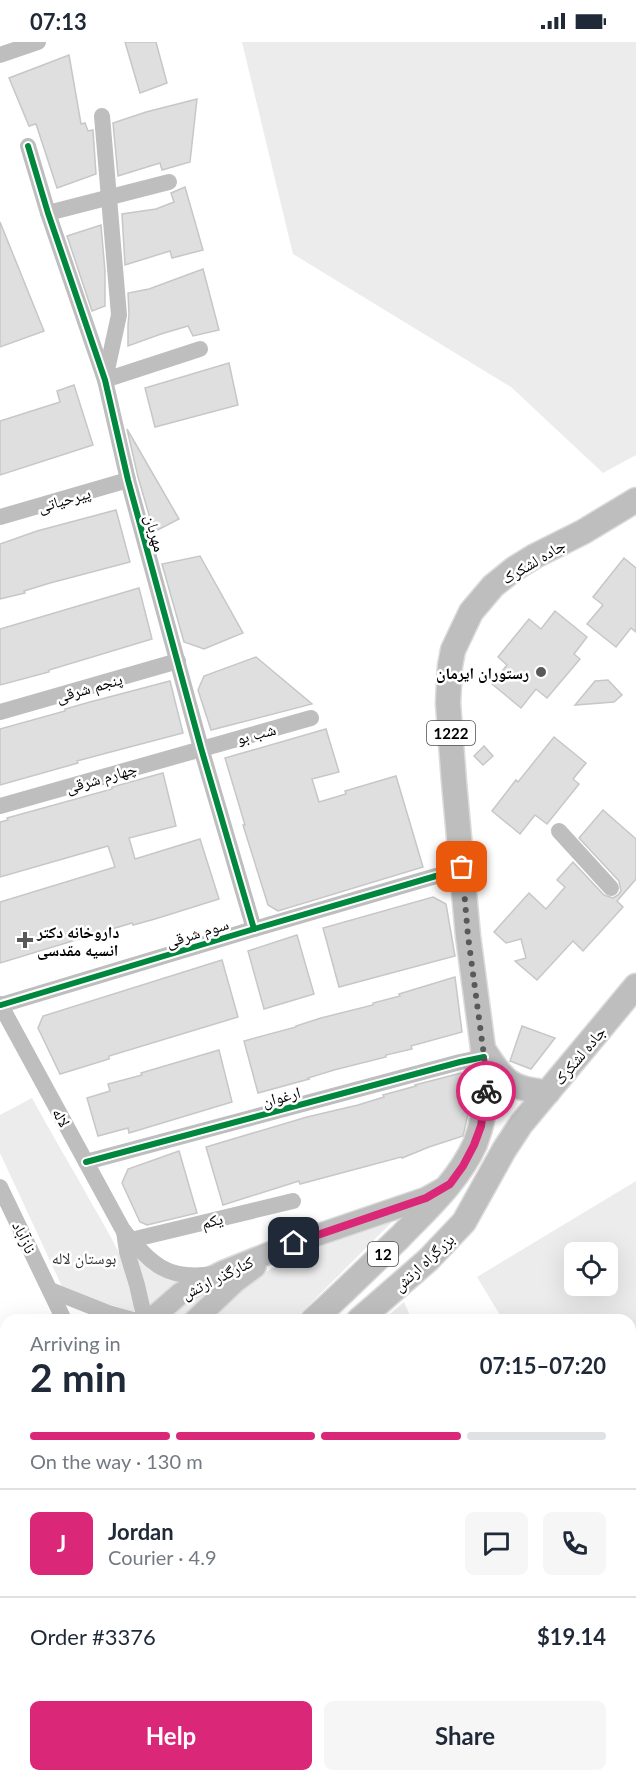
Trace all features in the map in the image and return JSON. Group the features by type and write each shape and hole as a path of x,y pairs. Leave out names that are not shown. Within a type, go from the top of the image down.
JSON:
{"highway":[{"name":"جاده لشکرک","path":"474,1145 481,1126 486,1088 468,936 448,703 453,650 471,612 493,586 535,556 583,532 636,500"},
{"name":"جاده لشکرک","path":"521,1124 636,986"},
{"name":"1222","path":"483,1052 510,1083 526,1091 548,1092"},
{"name":"بزرگراه ارتش","path":"366,1314 428,1260 465,1221 521,1124"},
{"name":"کنارگذر ارتش","path":"450,1184 474,1145"},
{"name":"بزرگراه ارتش","path":"320,1314 450,1184"},
{"path":"450,1184 479,1197"}],"main road":[{"name":"کنارگذر ارتش","path":"157,1314 181,1293 222,1272 277,1250 426,1198 450,1184"},
{"path":"201,1314 236,1281 277,1250"}],"street":[{"path":"0,55 38,42"},
{"path":"102,116 119,315 105,380"},
{"name":"مهربان","path":"28,146 48,213 105,380 128,480 177,661 254,928"},
{"path":"48,213 169,182"},
{"path":"105,380 200,349"},
{"name":"پیرحیاتی","path":"0,517 128,480"},
{"name":"پنجم شرقی","path":"0,712 177,661"},
{"name":"شب بو","path":"201,748 312,718"},
{"name":"چهارم شرقی","path":"0,806 201,748"},
{"path":"559,831 612,888"},
{"name":"سوم شرقی","path":"0,1005 436,876"},
{"name":"لاله","path":"0,1005 127,1235 147,1257 168,1271 195,1276 222,1272"},
{"name":"ارغوان","path":"86,1162 460,1062 483,1052"},
{"name":"نازآباد","path":"0,1187 61,1314"},
{"name":"یکم","path":"127,1235 293,1201"},
{"name":"لاله","path":"127,1235 127,1252 144,1314"},
{"path":"50,1290 112,1314"}],"green space":[{"path":"242,42 636,42 636,455 603,473 511,387 293,254"},
{"name":"بوستان لاله","path":"32,1098 117,1248 131,1283 135,1299 134,1312 64,1291 0,1153 0,1115"},
{"path":"636,1181 636,1314 499,1314 477,1277"},
{"path":"399,1215 300,1314 215,1314 235,1292 263,1273 300,1255"},
{"path":"131,1246 184,1282 148,1311"},
{"path":"218,1285 187,1314 168,1314 181,1302"},
{"path":"404,1302 409,1314 390,1314"}],"building":[{"path":"125,42 156,42 167,83 140,93"},
{"path":"69,55 81,124 85,123 88,131 93,130 96,174 57,188 36,124 29,126 9,78"},
{"path":"197,99 190,162 162,170 160,163 118,176 113,123"},
{"path":"185,187 203,250 172,258 170,251 125,265 122,214 156,209 174,202 171,193"},
{"path":"0,222 44,331 0,347"},
{"path":"101,225 105,306 92,311 67,236"},
{"path":"203,269 219,330 193,336 188,326 128,346 128,293 149,289"},
{"path":"229,363 238,405 155,427 145,388"},
{"path":"74,385 93,445 0,475 0,421 60,402 57,391"},
{"path":"127,429 179,519 154,532 138,477"},
{"path":"116,510 130,562 0,599 0,544 37,531"},
{"path":"200,556 243,633 204,649 184,642 162,564"},
{"path":"624,558 636,568 636,632 631,628 616,647 587,624 603,605 593,597"},
{"path":"139,588 152,639 0,685 0,629"},
{"path":"555,611 587,637 574,654 580,659 547,698 536,689 521,708 492,684 507,665 498,657 529,619 541,629"},
{"path":"256,657 312,704 211,730 198,690 204,676"},
{"path":"608,680 622,695 614,702 575,705 595,681"},
{"path":"170,681 183,733 77,761 78,763 0,785 0,729"},
{"path":"326,729 339,772 312,779 319,802 346,794 345,791 396,776 423,867 278,911 268,905 225,758"},
{"path":"554,737 586,763 573,779 579,784 547,824 535,815 520,834 492,811"},
{"path":"484,746 493,756 483,765 474,756"},
{"path":"163,773 176,826 129,838 135,859 200,839 219,899 0,963 0,902 115,867 108,846 0,877 0,822 8,820 7,818"},
{"path":"603,810 636,839 636,879 617,901 623,907 583,951 573,941 537,980 515,961 526,958 521,939 506,943 494,932 529,893 546,909 565,887 557,880 573,862 604,895 613,898 618,895 621,891 619,881 579,838"},
{"path":"433,897 446,904 455,956 339,987 323,928"},
{"path":"297,935 314,994 264,1009 248,951"},
{"path":"222,960 238,1017 109,1056 109,1059 60,1074 38,1028 43,1016"},
{"path":"455,977 462,1032 411,1046 412,1049 386,1055 386,1057 258,1093 244,1041 373,1005 373,1003 400,996 399,994"},
{"path":"522,1026 555,1038 531,1069 510,1061"},
{"path":"219,1050 232,1102 129,1133 128,1128 98,1136 87,1098 110,1091 108,1084"},
{"path":"461,1073 471,1081 470,1106 463,1136 402,1158 300,1184 299,1181 223,1205 206,1147 307,1117 358,1105 415,1085"},
{"path":"179,1151 197,1213 147,1225 140,1222 122,1183 128,1169"}],"cycle path":[{"path":"28,146 48,213 105,380 128,480 201,748 254,929"},
{"path":"1,1005 436,876"},
{"path":"86,1162 484,1057"}],"way so far":[{"path":"462,867 468,936 486,1071 486,1091"}],"place":[{"name":"رستوران ايرمان","path":"541,672"},
{"name":"داروخانه دکتر انسیه مقدسی","path":"25,940"}],"route":[{"path":"294,1243 426,1198 450,1184 474,1145 481,1126 486,1091"}]}
